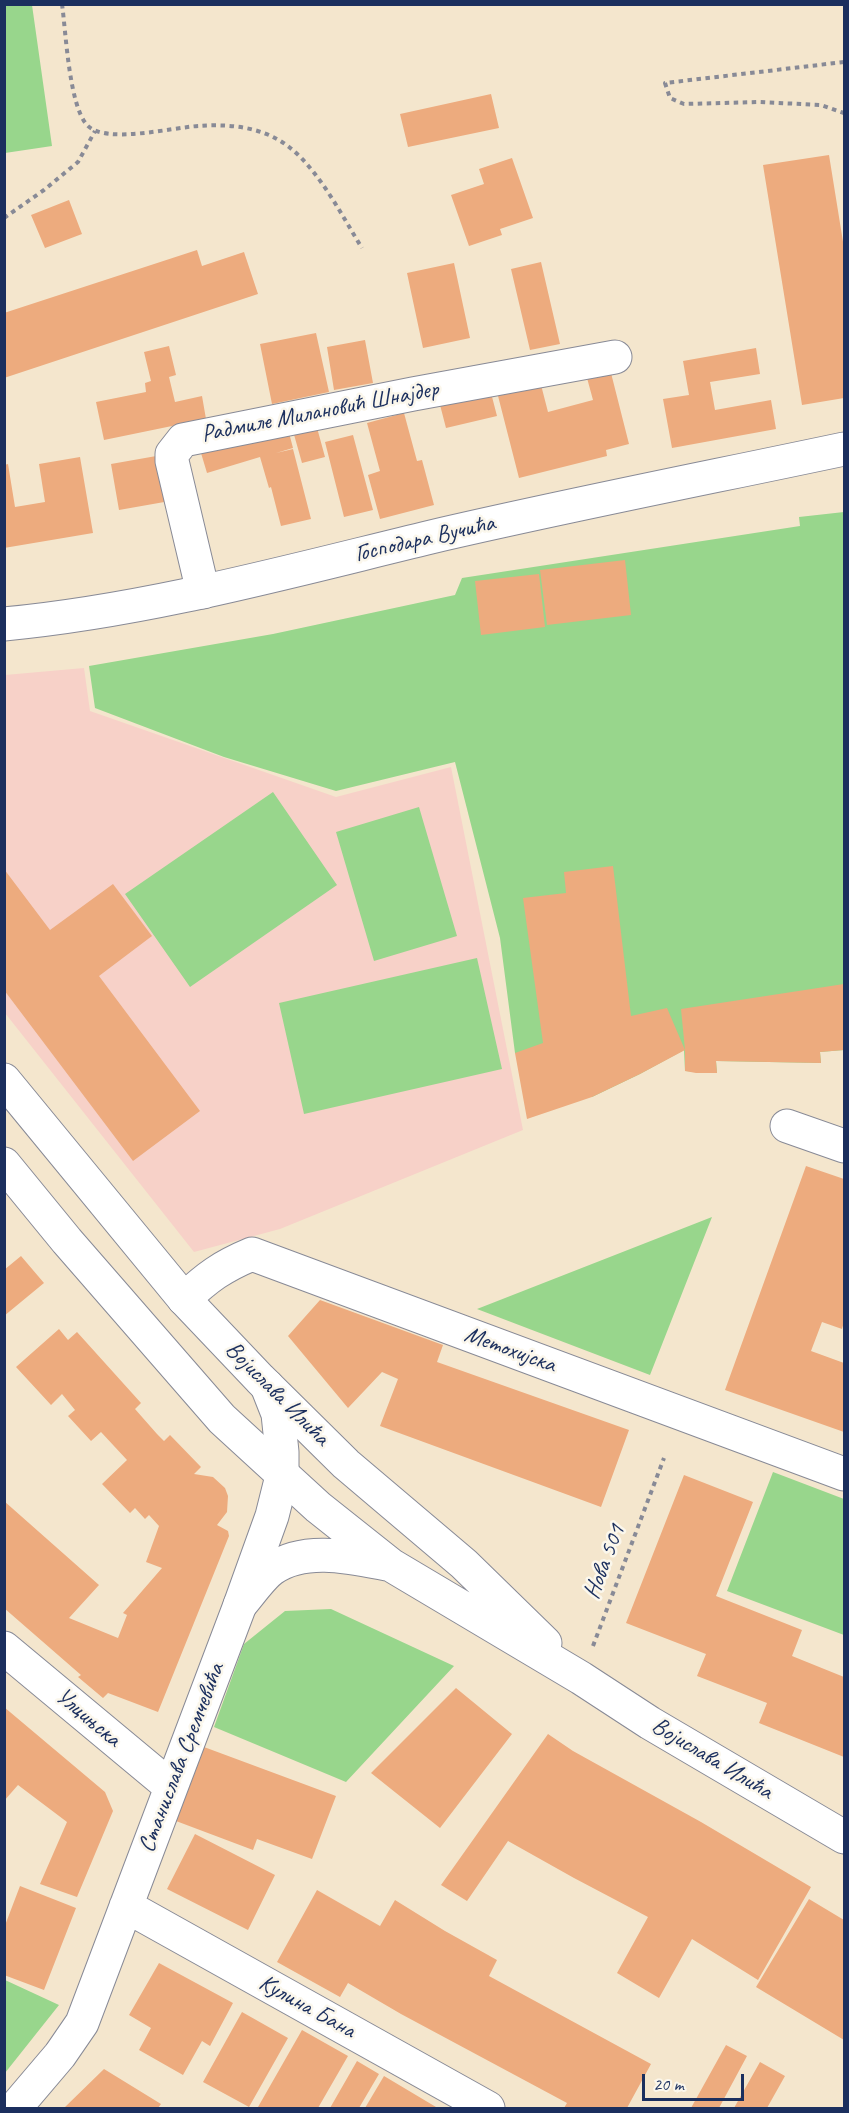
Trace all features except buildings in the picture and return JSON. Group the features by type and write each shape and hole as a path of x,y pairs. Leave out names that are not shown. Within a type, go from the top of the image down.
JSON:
{"main road":[{"name":"Радмиле Милановић Шнајдер","path":"203,592 172,461 172,454 183,440 615,357"},
{"name":"Господара Вучића","path":"4,624 60,619 203,592 492,523 844,449"},
{"name":"Војислава Илића","path":"4,1080 184,1299 267,1386 346,1464 464,1564 581,1678"},
{"path":"787,1126 844,1146"},
{"name":"Војислава Илића","path":"4,1164 67,1241 222,1419 282,1476 391,1565 581,1678 650,1723 844,1837"},
{"name":"Метохијска","path":"184,1299 209,1276 252,1254 844,1474"},
{"name":"Станислава Сремчевића","path":"15,2109 60,2055 82,2022 272,1516 282,1476 278,1414 267,1386"},
{"path":"240,1605 271,1569 303,1556 331,1555 391,1565"},
{"name":"Улцињска","path":"4,1648 171,1788"},
{"name":"Кулина Бана","path":"126,1906 488,2109"}],"path":[{"path":"62,4 76,103 88,126 95,131 116,134 223,125 258,131 276,138 300,157 319,179 362,248"},
{"path":"844,62 665,83 670,98 684,104 759,102 821,105 844,113"},
{"path":"4,218 44,190 78,162 95,131"},
{"name":"Нова 501","path":"581,1678 664,1458"}],"shaded area":[{"path":"84,668 90,711 336,797 451,767 523,1130 280,1229 194,1252 5,1013 5,675"}],"green space":[{"path":"5,4 32,5 52,146 5,153"},
{"path":"844,512 844,1050 820,1052 821,1063 716,1061 717,1073 685,1071 684,1050 592,1097 515,1053 500,938 455,762 336,791 224,757 95,708 89,666 273,634 455,595 462,578 800,526 799,517"},
{"path":"273,792 337,885 190,987 125,894"},
{"path":"419,807 457,936 374,961 336,832"},
{"path":"477,958 502,1069 304,1114 279,1003"},
{"path":"712,1217 650,1375 477,1309"},
{"path":"773,1472 844,1499 844,1635 727,1591"},
{"path":"331,1609 454,1666 346,1782 214,1727 244,1644 285,1611"},
{"path":"5,1980 59,2005 5,2073"}]}
